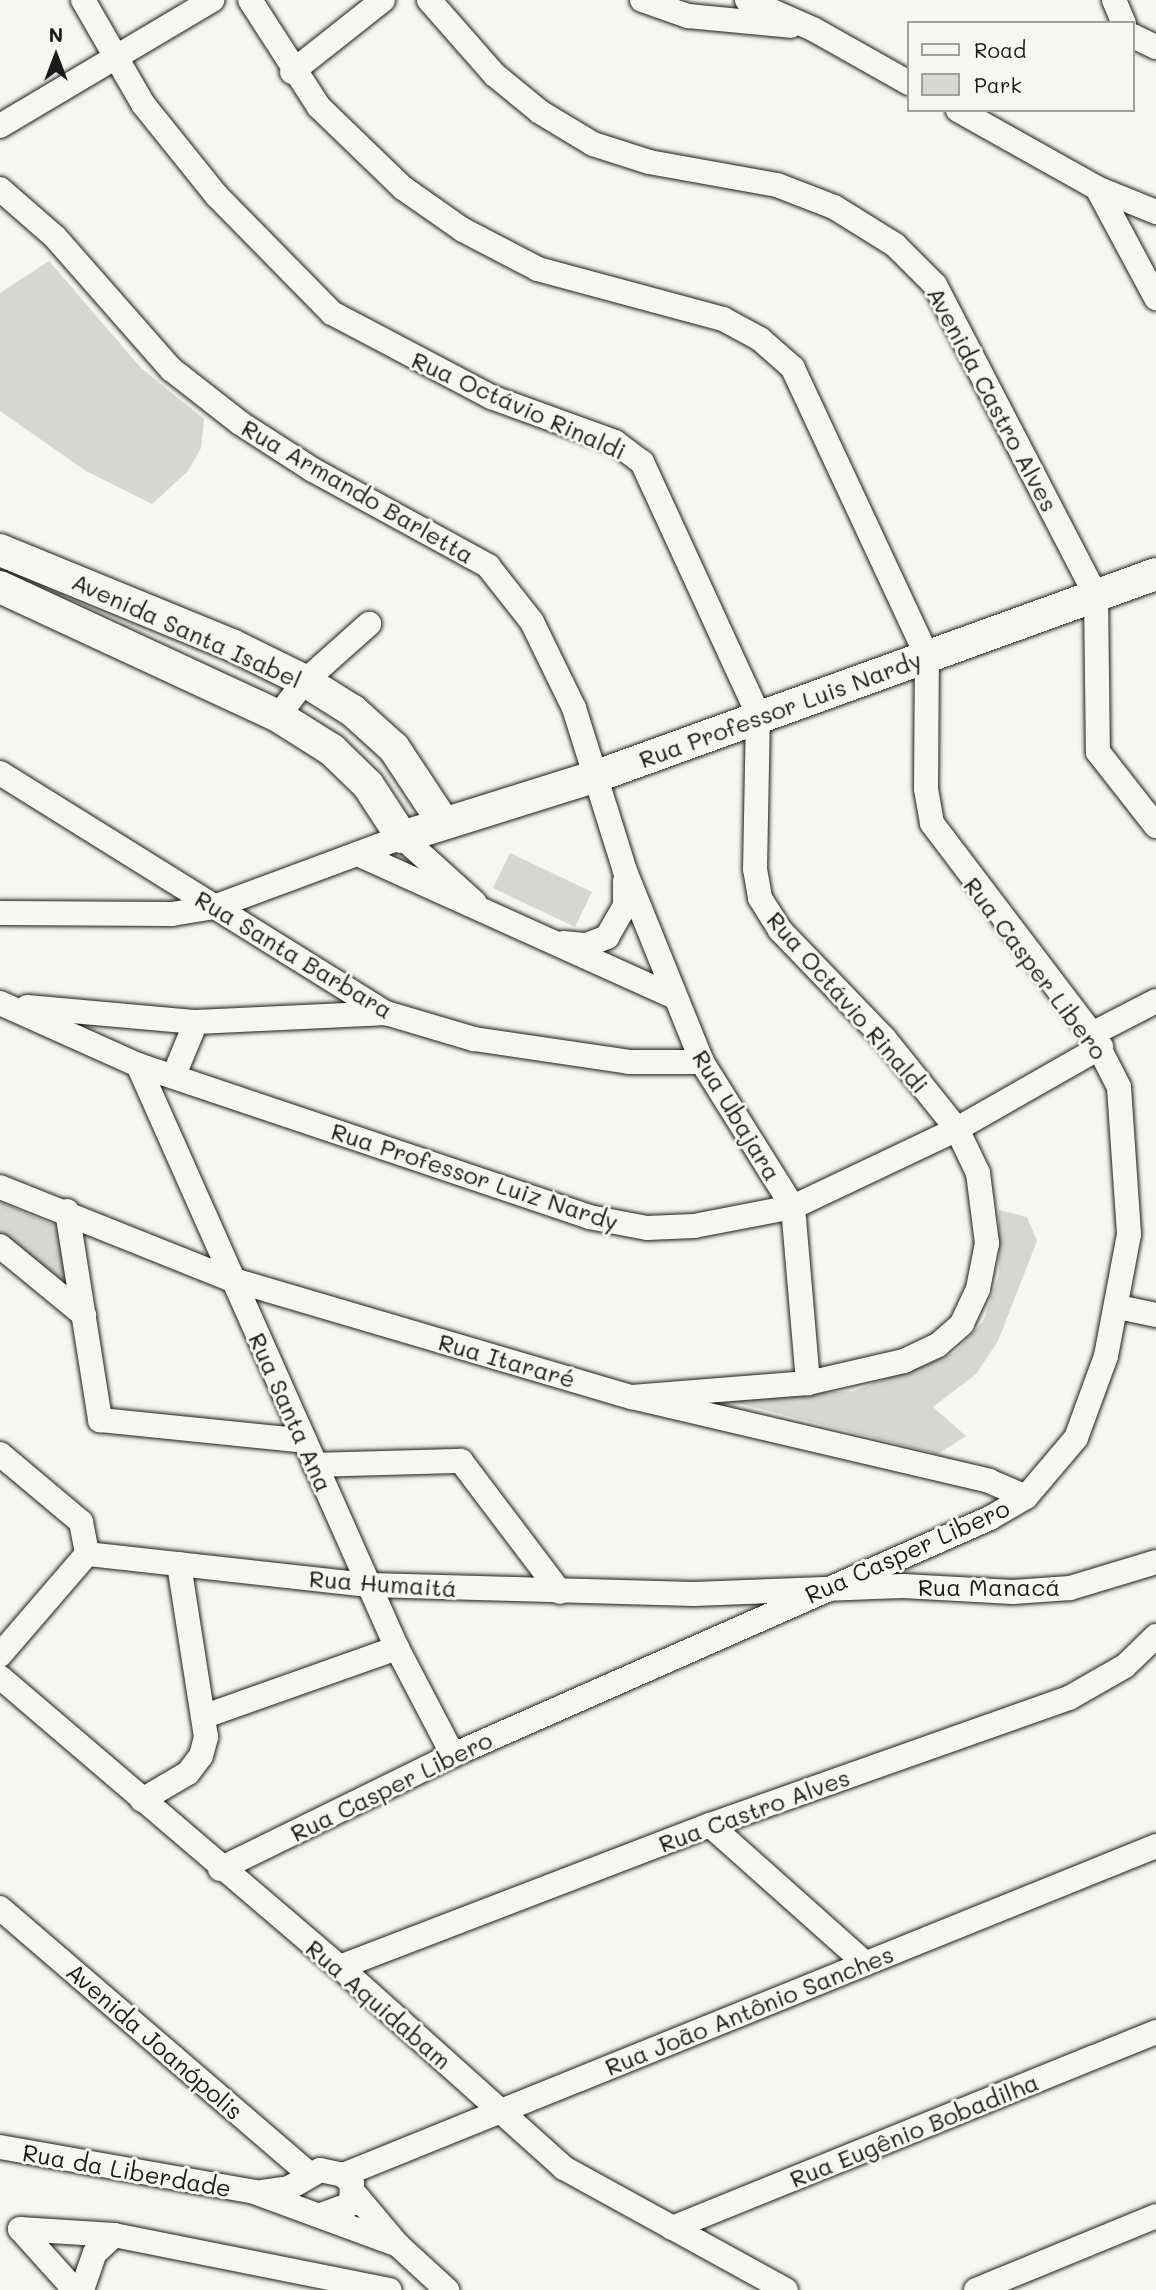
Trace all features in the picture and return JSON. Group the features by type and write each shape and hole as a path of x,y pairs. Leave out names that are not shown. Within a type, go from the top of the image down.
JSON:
{"main road":[{"name":"Avenida Santa Isabel","path":"0,550 305,681 353,711 394,748 443,822"},
{"name":"Rua Professor Luis Nardy","path":"402,837 597,776 758,715 1156,574"},
{"name":"Avenida Santa Isabel","path":"0,587 278,716 341,758 368,785 402,837"}],"street":[{"name":"Rua Octávio Rinaldi","path":"83,0 112,57 217,197 332,313 479,391 615,442 642,462 758,715 755,869 768,915 884,1038 957,1129 986,1206 987,1243 978,1289 961,1324 938,1345 904,1361 808,1382 632,1397"},
{"path":"0,126 212,0"},
{"name":"Rua Casper Libero","path":"220,1869 453,1755 818,1591 990,1518 1026,1497 1076,1438 1106,1356 1118,1307 1129,1234 1126,1138 1119,1087 1096,1041 932,823 926,789 927,656 793,368 760,339 723,319 538,269 463,230 403,188 319,107 292,72 250,0"},
{"path":"292,72 383,0"},
{"name":"Avenida Castro Alves","path":"429,0 495,75 540,112 593,144 649,162 777,185 834,208 895,245 935,285 1096,595"},
{"path":"642,0 688,16 813,29"},
{"path":"747,0 813,29 908,82"},
{"path":"1114,0 1123,21"},
{"path":"1135,37 1156,47"},
{"path":"962,112 1097,188 1156,212"},
{"path":"1097,188 1151,262 1156,298"},
{"name":"Rua Armando Barletta","path":"0,189 55,237 171,369 240,423 488,566 533,622 574,708 597,776"},
{"path":"1096,595 1098,752 1156,826"},
{"path":"278,716 305,681 369,624"},
{"name":"Rua Santa Barbara","path":"0,773 386,1013 487,1041 629,1062 702,1062"},
{"name":"Rua Ubajara","path":"597,776 625,871 702,1062 793,1207 808,1382"},
{"path":"0,913 172,914 214,907 360,855 402,837 475,904"},
{"path":"360,855 475,904 675,997"},
{"path":"559,942 587,945 607,937 625,906 625,871"},
{"name":"Rua Professor Luiz Nardy","path":"5,1004 138,1065 589,1217 647,1228 682,1227 793,1207 957,1129 1156,1001"},
{"path":"5,1004 197,1022 386,1013"},
{"path":"174,1075 197,1022"},
{"name":"Rua Santa Ana","path":"138,1065 230,1279 397,1648 453,1755"},
{"name":"Rua Itararé","path":"0,1187 67,1211 230,1279 632,1397 989,1481 1026,1497"},
{"path":"67,1211 98,1416 104,1423 305,1441"},
{"path":"0,1246 84,1315"},
{"path":"1118,1307 1156,1315"},
{"path":"0,1454 80,1522 87,1554 0,1655"},
{"path":"315,1465 461,1461 560,1592"},
{"name":"Rua Humaitá","path":"87,1554 370,1585 560,1592 818,1591"},
{"name":"Rua Manacá","path":"818,1591 903,1586 1013,1592 1070,1588 1156,1562"},
{"path":"142,1800 188,1773 201,1756 205,1716 179,1563"},
{"name":"Rua Castro Alves","path":"340,1967 710,1825 1069,1698 1125,1666 1156,1636"},
{"path":"205,1716 397,1648"},
{"name":"Rua Aquidabam","path":"0,1677 220,1869 340,1967 564,2168 786,2290"},
{"path":"710,1825 865,1963"},
{"name":"Rua João Antônio Sanches","path":"349,2184 500,2111 1156,1846"},
{"name":"Avenida Joanópolis","path":"0,1908 306,2177"},
{"name":"Rua Eugênio Bobadilha","path":"672,2228 1156,2032"},
{"name":"Rua da Liberdade","path":"0,2147 254,2192"},
{"path":"306,2177 299,2199 315,2212 344,2210 349,2184"},
{"path":"254,2192 289,2189 306,2177 349,2184 398,2245 447,2290"},
{"path":"254,2192 315,2212 398,2245"},
{"path":"976,2290 1156,2216"},
{"path":"75,2290 20,2229 114,2235 390,2290"},
{"path":"82,2290 95,2253 114,2235"}],"green space":[{"path":"49,261 141,368 204,419 201,448 188,471 152,504 86,471 0,411 0,293"},
{"path":"510,853 592,892 575,927 493,888"},
{"path":"0,1202 56,1226 71,1295 0,1235"},
{"path":"999,1210 1027,1217 1037,1241 998,1341 976,1374 933,1407 966,1436 938,1454 721,1399 853,1391 954,1353 983,1322 999,1275"}]}
